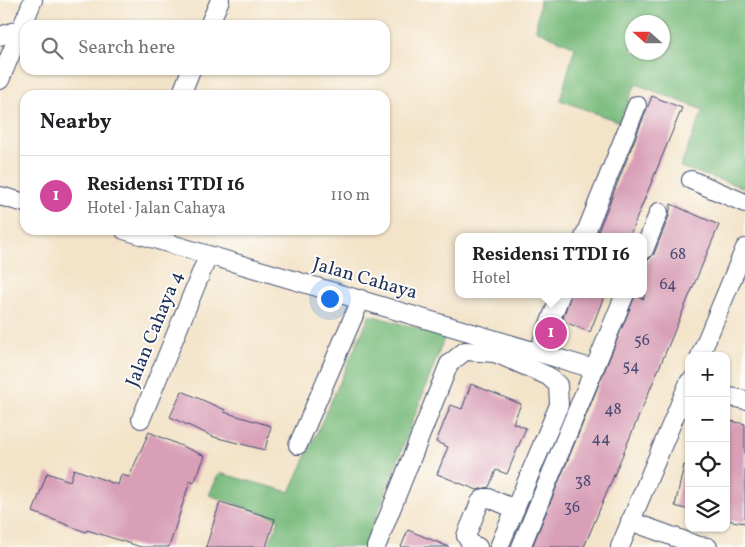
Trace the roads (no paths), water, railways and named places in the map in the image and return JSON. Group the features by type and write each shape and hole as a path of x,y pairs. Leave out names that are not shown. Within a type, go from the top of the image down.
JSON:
{"street":[{"path":"25,20 33,0"},
{"path":"211,20 220,0"},
{"path":"0,36 20,29"},
{"path":"0,80 5,51 20,30"},
{"path":"183,90 189,75"},
{"path":"586,233 637,105"},
{"path":"691,180 745,203"},
{"path":"0,196 20,202"},
{"path":"647,242 659,212"},
{"name":"Jalan Cahaya","path":"141,235 594,369"},
{"path":"702,352 745,248"},
{"name":"Jalan Cahaya 4","path":"142,419 208,256"},
{"path":"538,352 559,298"},
{"path":"521,547 623,298"},
{"path":"298,445 361,299"},
{"path":"376,547 449,364 465,351 495,353 548,376 558,385 559,405 499,547"},
{"path":"620,547 685,393"},
{"path":"730,397 745,400"},
{"path":"478,547 471,544 466,536 480,502 484,498 489,498 516,508"},
{"path":"630,521 699,546 708,547"}],"place":[{"name":"Residensi TTDI 16","path":"551,333"}]}
